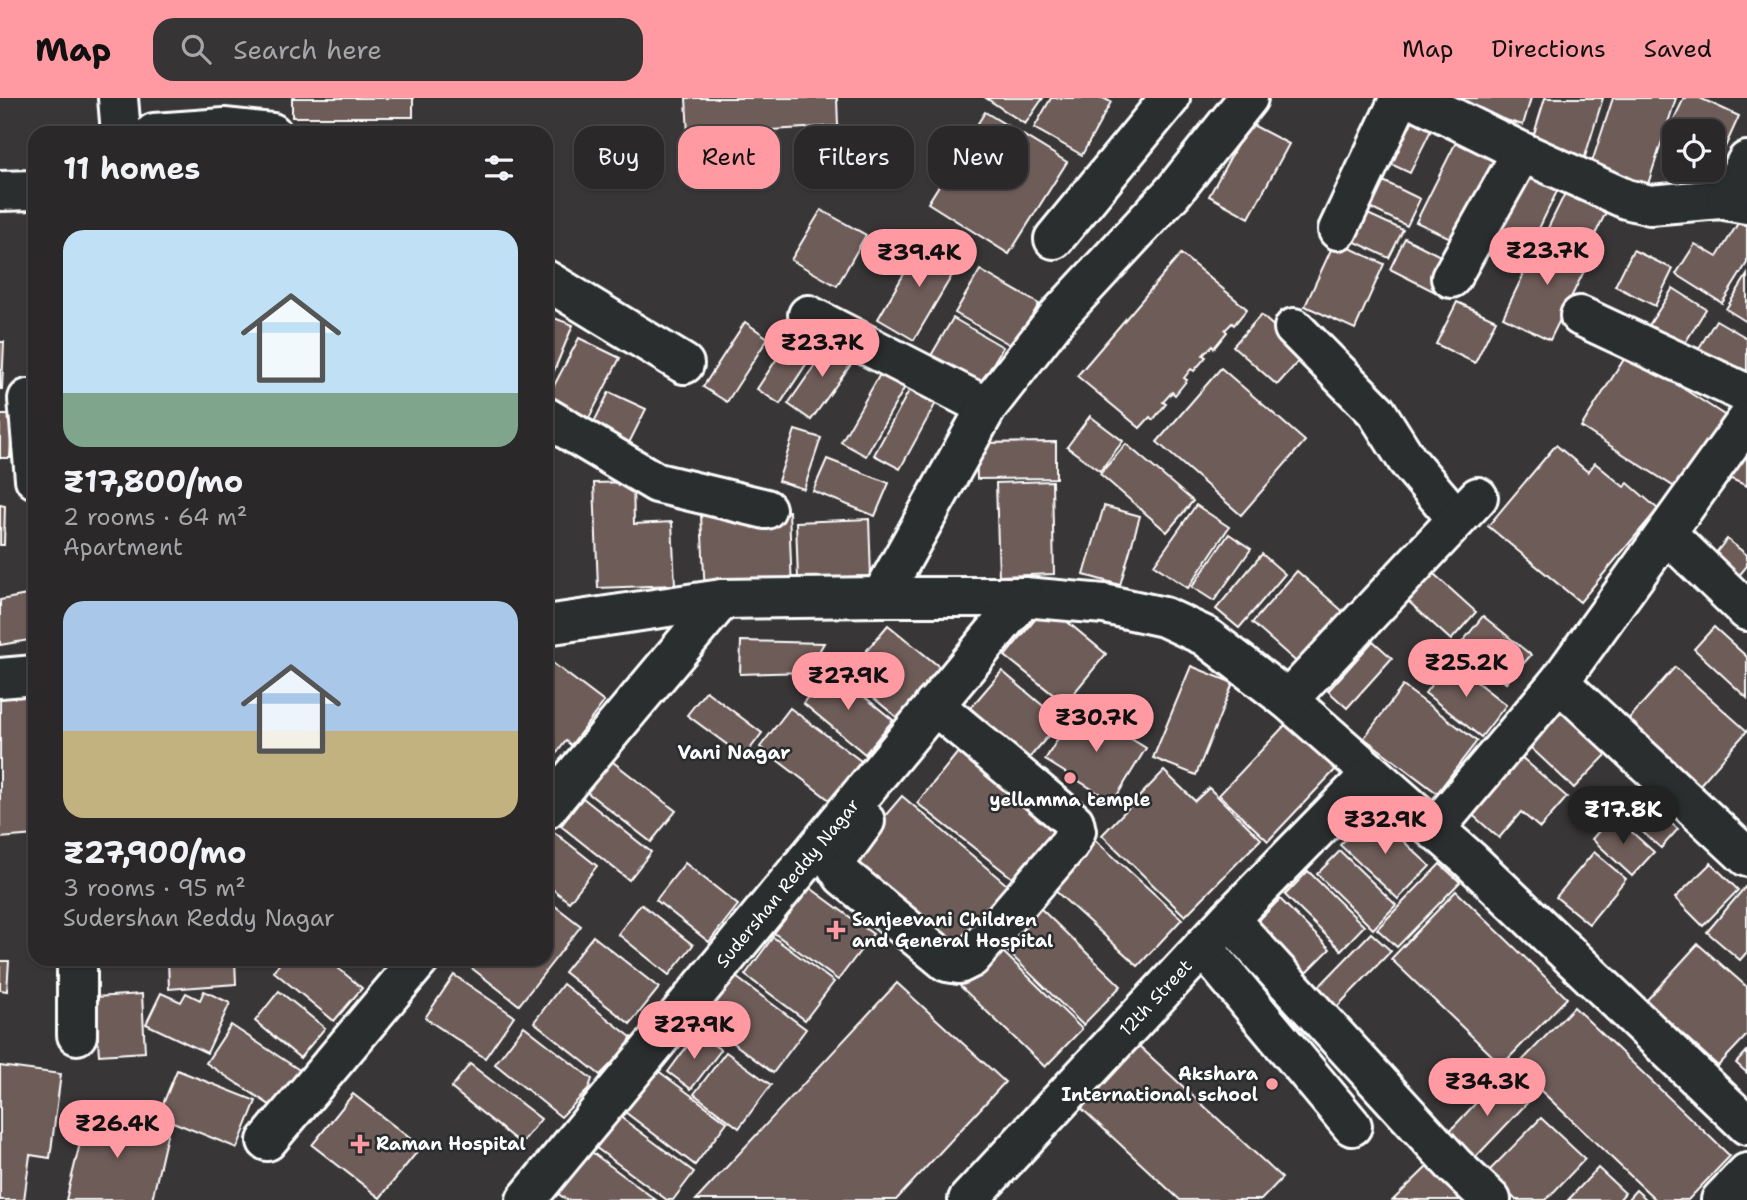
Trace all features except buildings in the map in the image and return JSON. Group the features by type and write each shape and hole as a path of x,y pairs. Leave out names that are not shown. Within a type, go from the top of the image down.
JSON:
{"street":[{"path":"118,98 120,126"},
{"path":"1054,239 1170,98"},
{"path":"881,597 987,407 1059,315 1172,192 1248,98"},
{"path":"1338,230 1400,98"},
{"path":"1413,98 1626,199 1650,205 1737,202 1747,161"},
{"path":"1451,278 1522,152"},
{"path":"0,191 28,190"},
{"path":"553,284 684,364"},
{"path":"808,315 987,407"},
{"path":"1580,316 1747,394"},
{"path":"1288,700 1467,508 1407,460 1376,411 1294,328"},
{"path":"1434,830 1559,682 1747,420"},
{"path":"553,421 657,484 766,509"},
{"path":"1667,534 1747,611"},
{"path":"553,624 722,599 881,597 1024,597 1104,604 1164,617 1205,636 1288,700 1469,859 1747,1125"},
{"name":"Sudershan Reddy Nagar","path":"526,1200 927,730 1024,597"},
{"path":"553,800 722,599"},
{"path":"0,678 28,676"},
{"path":"1559,682 1747,857"},
{"path":"927,730 1074,822 1076,831 1070,843 971,958 958,964 947,962 843,876 837,867 841,855 927,730"},
{"name":"12th Street","path":"968,1200 1229,919 1371,774"},
{"path":"1229,919 1455,1166 1491,1200"},
{"path":"1203,947 1352,1126"},
{"path":"77,966 77,1035"},
{"path":"267,1141 414,966"},
{"path":"1721,1200 1747,1173"}],"place":[{"name":"yellamma temple","path":"1070,778"},
{"name":"Sanjeevani Children and General Hospital","path":"836,930"},
{"name":"Akshara International school","path":"1272,1084"},
{"name":"Raman Hospital","path":"360,1144"}],"district":[{"name":"Vani Nagar","path":"734,752"}]}
